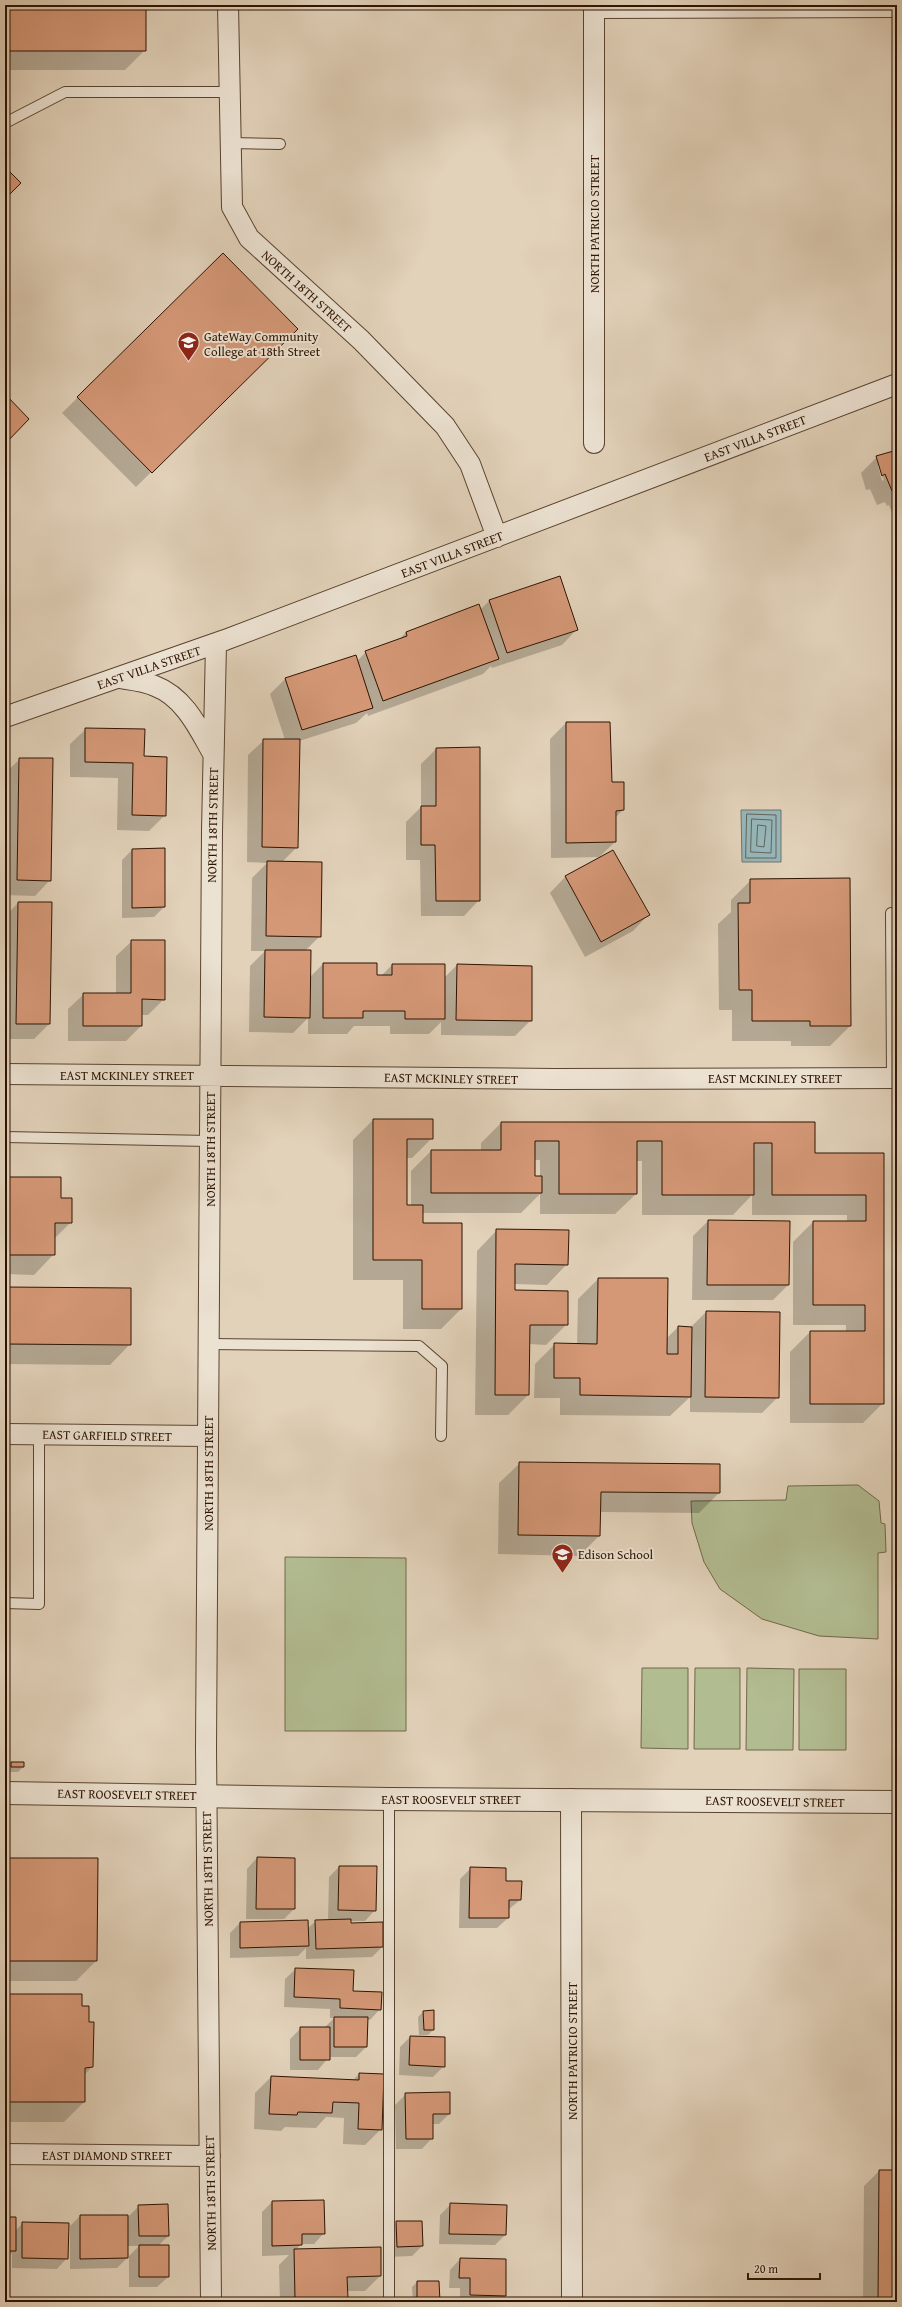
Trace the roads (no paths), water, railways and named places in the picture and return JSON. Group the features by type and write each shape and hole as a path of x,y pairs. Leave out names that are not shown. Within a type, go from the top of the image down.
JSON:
{"street":[{"name":"NORTH 18TH STREET","path":"228,5 232,207 248,238 361,340 445,426 470,464 497,537"},
{"path":"594,6 897,7"},
{"name":"NORTH PATRICIO STREET","path":"594,6 594,443"},
{"name":"EAST VILLA STREET","path":"5,717 216,644 897,384"},
{"name":"NORTH 18TH STREET","path":"211,2302 206,1795 210,1076 213,754 216,644"},
{"path":"119,678 155,686 178,702 194,719 213,754"},
{"name":"EAST MCKINLEY STREET","path":"5,1074 555,1079 895,1078"},
{"name":"EAST GARFIELD STREET","path":"5,1434 208,1436"},
{"name":"EAST ROOSEVELT STREET","path":"5,1793 389,1799 897,1802"},
{"name":"NORTH PATRICIO STREET","path":"571,1799 572,2302"},
{"name":"EAST DIAMOND STREET","path":"5,2154 210,2156"}],"lane":[{"path":"5,124 65,92 229,92"},
{"path":"230,143 280,144"},
{"path":"891,913 895,1078"},
{"path":"5,1138 210,1141"},
{"path":"209,1344 419,1346 442,1366 441,1436"},
{"path":"5,1603 39,1604 39,1434"},
{"path":"389,1799 389,2302"}],"water":[{"path":"741,810 781,810 781,862 742,862"}],"place":[{"name":"GateWay Community College at 18th Street","path":"188,362"},
{"name":"Edison School","path":"563,1574"}]}
